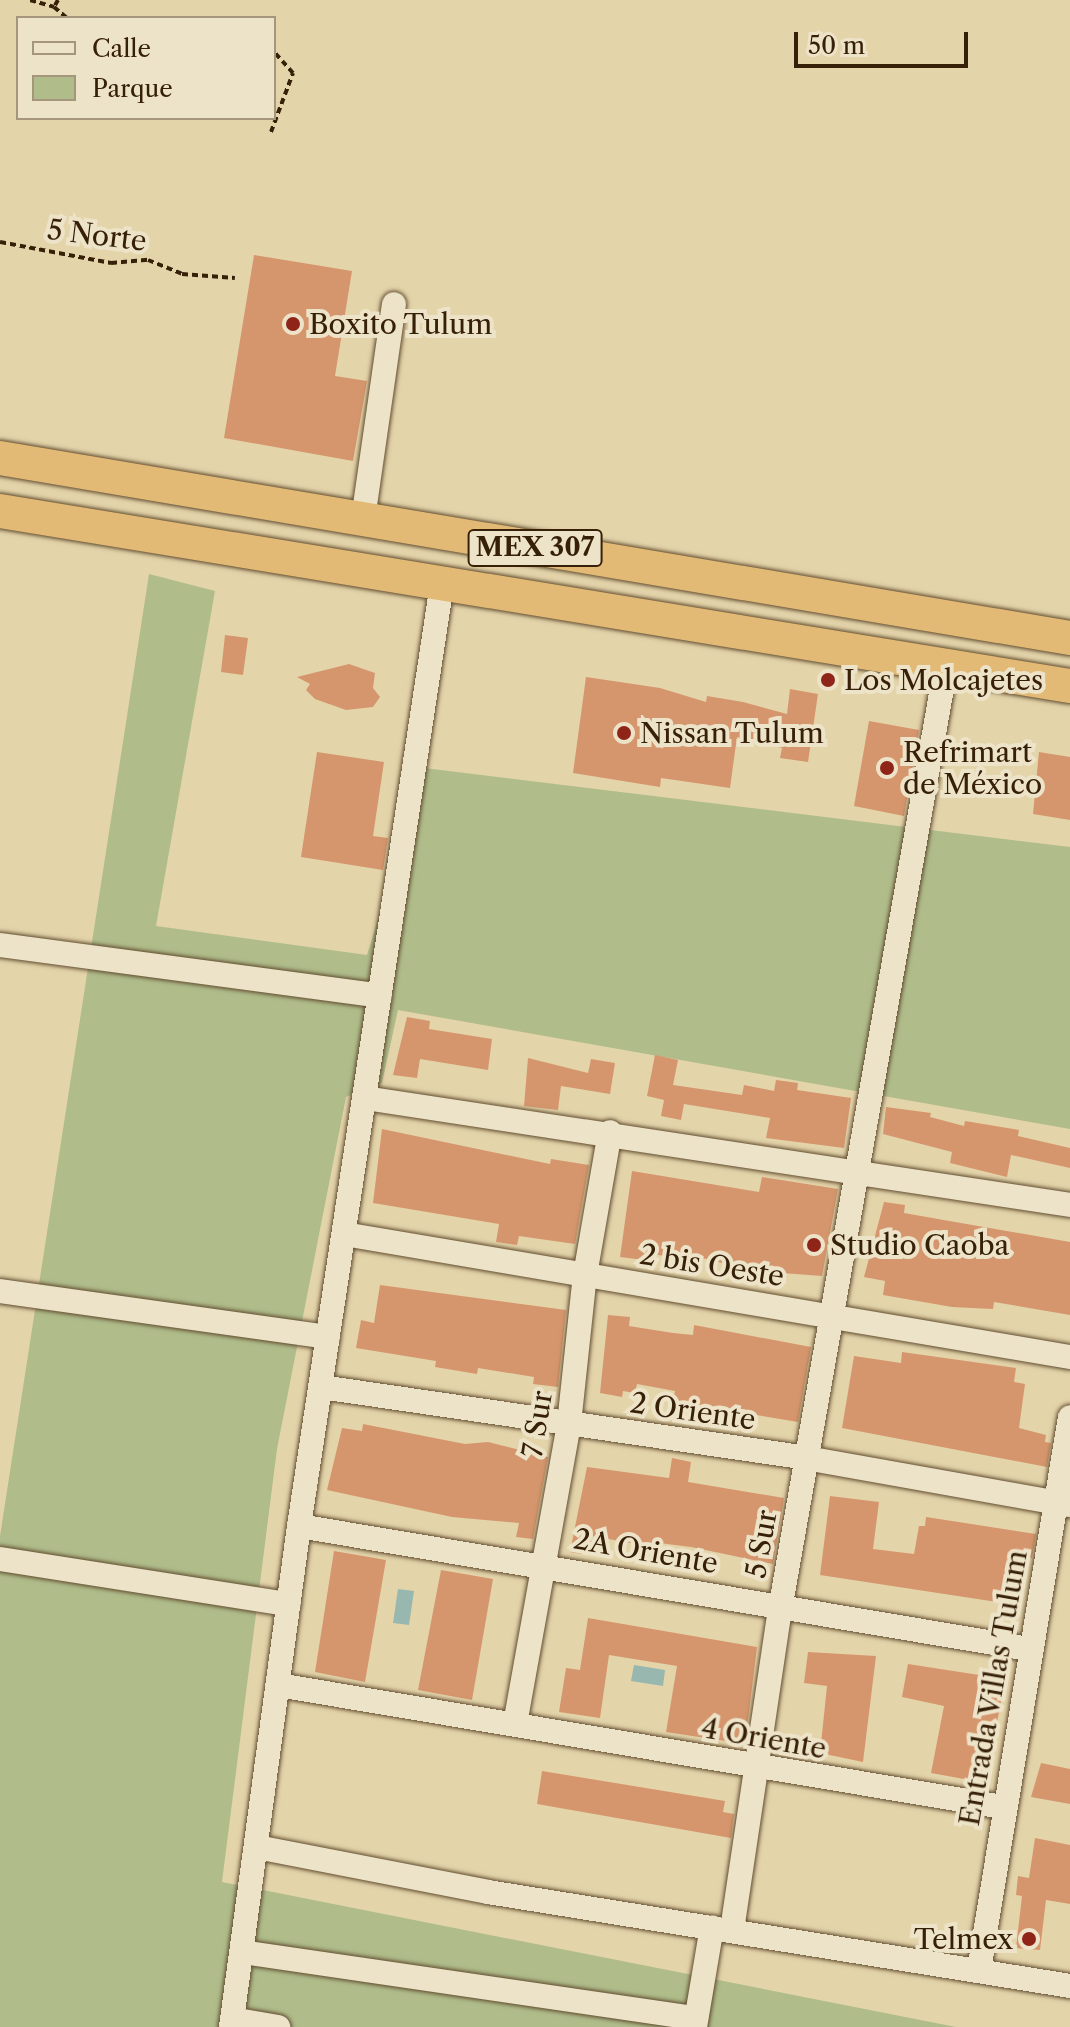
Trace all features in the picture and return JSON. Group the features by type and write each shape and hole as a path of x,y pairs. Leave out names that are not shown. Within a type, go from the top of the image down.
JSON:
{"highway":[{"name":"MEX 307","path":"0,458 1070,638"},
{"name":"MEX 307","path":"0,511 1070,686"}],"street":[{"path":"363,519 394,304"},
{"path":"278,2027 232,2023 299,1526 442,584"},
{"name":"5 Sur","path":"696,2022 722,1928 757,1768 806,1458 834,1315 856,1170 946,665"},
{"path":"0,945 380,996"},
{"path":"365,1098 610,1132 1070,1205"},
{"name":"7 Sur","path":"515,1724 569,1424 585,1275 610,1132"},
{"name":"2 bis Oeste","path":"344,1234 1070,1357"},
{"path":"0,1291 328,1337"},
{"name":"2 Oriente","path":"321,1387 806,1458 1063,1504"},
{"name":"Entrada Villas Tulum","path":"979,1970 1029,1649 1063,1504 1070,1417"},
{"name":"2A Oriente","path":"299,1526 781,1604 1029,1649"},
{"path":"0,1559 289,1604"},
{"name":"4 Oriente","path":"278,1685 1003,1807"},
{"path":"257,1847 488,1892 1070,1986"},
{"path":"242,1952 696,2022"}],"path":[{"path":"30,0 54,7 65,16"},
{"path":"54,7 58,0"},
{"path":"276,54 293,73 276,119"},
{"path":"271,132 275,120"},
{"name":"5 Norte","path":"0,242 111,263 148,260 182,274 235,278"}],"green space":[{"path":"149,574 215,591 156,926 367,955 424,768 1070,847 1070,1129 398,1010 382,1083 346,1097 277,1449 222,1882 956,2027 0,2027 0,1536"}],"water":[{"path":"398,1589 414,1591 409,1625 393,1623"},
{"path":"634,1665 665,1670 663,1686 631,1681"}],"building":[{"name":"Boxito Tulum","path":"254,255 352,271 335,376 367,381 353,461 224,438"},
{"path":"225,635 248,638 243,675 221,672"},
{"path":"349,664 375,673 373,688 380,697 373,707 346,710 315,699 306,690 310,684 297,677"},
{"path":"586,677 660,688 706,702 707,696 743,702 787,714 790,689 818,694 808,762 780,758 782,748 737,737 730,788 661,778 660,787 573,773"},
{"name":"Refrimart de México","path":"869,721 919,730 904,816 854,806"},
{"path":"317,752 384,762 373,836 388,838 383,870 301,857"},
{"path":"1039,752 1070,757 1070,820 1033,814"},
{"path":"407,1017 430,1021 429,1029 492,1039 488,1070 420,1059 417,1078 393,1075"},
{"path":"655,1055 678,1060 673,1085 742,1095 744,1085 774,1091 776,1080 798,1083 797,1090 851,1098 844,1148 766,1138 770,1118 684,1104 681,1120 661,1116 664,1100 647,1096"},
{"path":"528,1058 588,1073 591,1059 615,1063 610,1094 561,1086 558,1110 524,1106"},
{"path":"886,1107 931,1113 930,1117 964,1126 965,1121 1019,1130 1018,1136 1070,1148 1070,1168 1011,1155 1007,1177 950,1163 952,1152 883,1134"},
{"path":"382,1129 550,1164 551,1159 589,1165 575,1244 519,1236 517,1245 496,1242 499,1224 373,1203"},
{"path":"632,1171 759,1192 762,1177 838,1189 822,1276 754,1271 678,1252 678,1258 645,1253 644,1260 620,1257"},
{"path":"884,1202 905,1205 904,1213 1070,1242 1070,1315 994,1302 993,1309 952,1307 883,1295 885,1281 864,1277"},
{"path":"380,1285 566,1310 558,1387 533,1384 534,1377 478,1368 477,1374 435,1367 436,1361 356,1348 361,1320 374,1323"},
{"path":"608,1315 630,1317 629,1326 673,1333 693,1335 694,1325 811,1347 798,1422 673,1401 675,1391 637,1384 635,1393 623,1391 622,1397 600,1393"},
{"path":"902,1352 1016,1368 1014,1382 1025,1384 1019,1428 1046,1435 1045,1442 1051,1443 1047,1467 842,1428 854,1356 901,1363"},
{"path":"363,1424 465,1444 488,1442 548,1457 533,1539 516,1537 519,1523 452,1517 327,1490 342,1428 362,1431"},
{"path":"672,1458 691,1462 688,1482 784,1498 773,1564 691,1547 659,1543 658,1548 592,1536 588,1555 570,1552 587,1467 669,1478"},
{"path":"830,1496 879,1502 873,1549 914,1554 919,1526 925,1526 926,1517 1036,1534 1032,1558 1017,1555 1010,1604 820,1575"},
{"path":"334,1551 386,1560 365,1682 315,1672"},
{"path":"441,1570 493,1579 472,1700 418,1690"},
{"path":"588,1618 757,1647 745,1744 666,1732 677,1666 609,1655 600,1718 559,1712 566,1668 580,1670"},
{"path":"808,1652 876,1656 863,1762 820,1753 827,1686 804,1683"},
{"path":"908,1664 1005,1679 986,1783 931,1773 944,1706 902,1697"},
{"path":"1041,1763 1070,1769 1070,1804 1031,1797"},
{"path":"542,1771 725,1801 723,1812 734,1814 731,1838 537,1804"},
{"path":"1035,1838 1070,1845 1070,1904 1046,1900 1040,1950 1016,1948 1022,1896 1016,1895 1018,1876 1029,1878"}],"place":[{"name":"Boxito Tulum","path":"293,324"},
{"name":"Los Molcajetes","path":"828,680"},
{"name":"Nissan Tulum","path":"624,733"},
{"name":"Refrimart de México","path":"887,768"},
{"name":"Studio Caoba","path":"814,1245"},
{"name":"Telmex","path":"1029,1939"}]}
